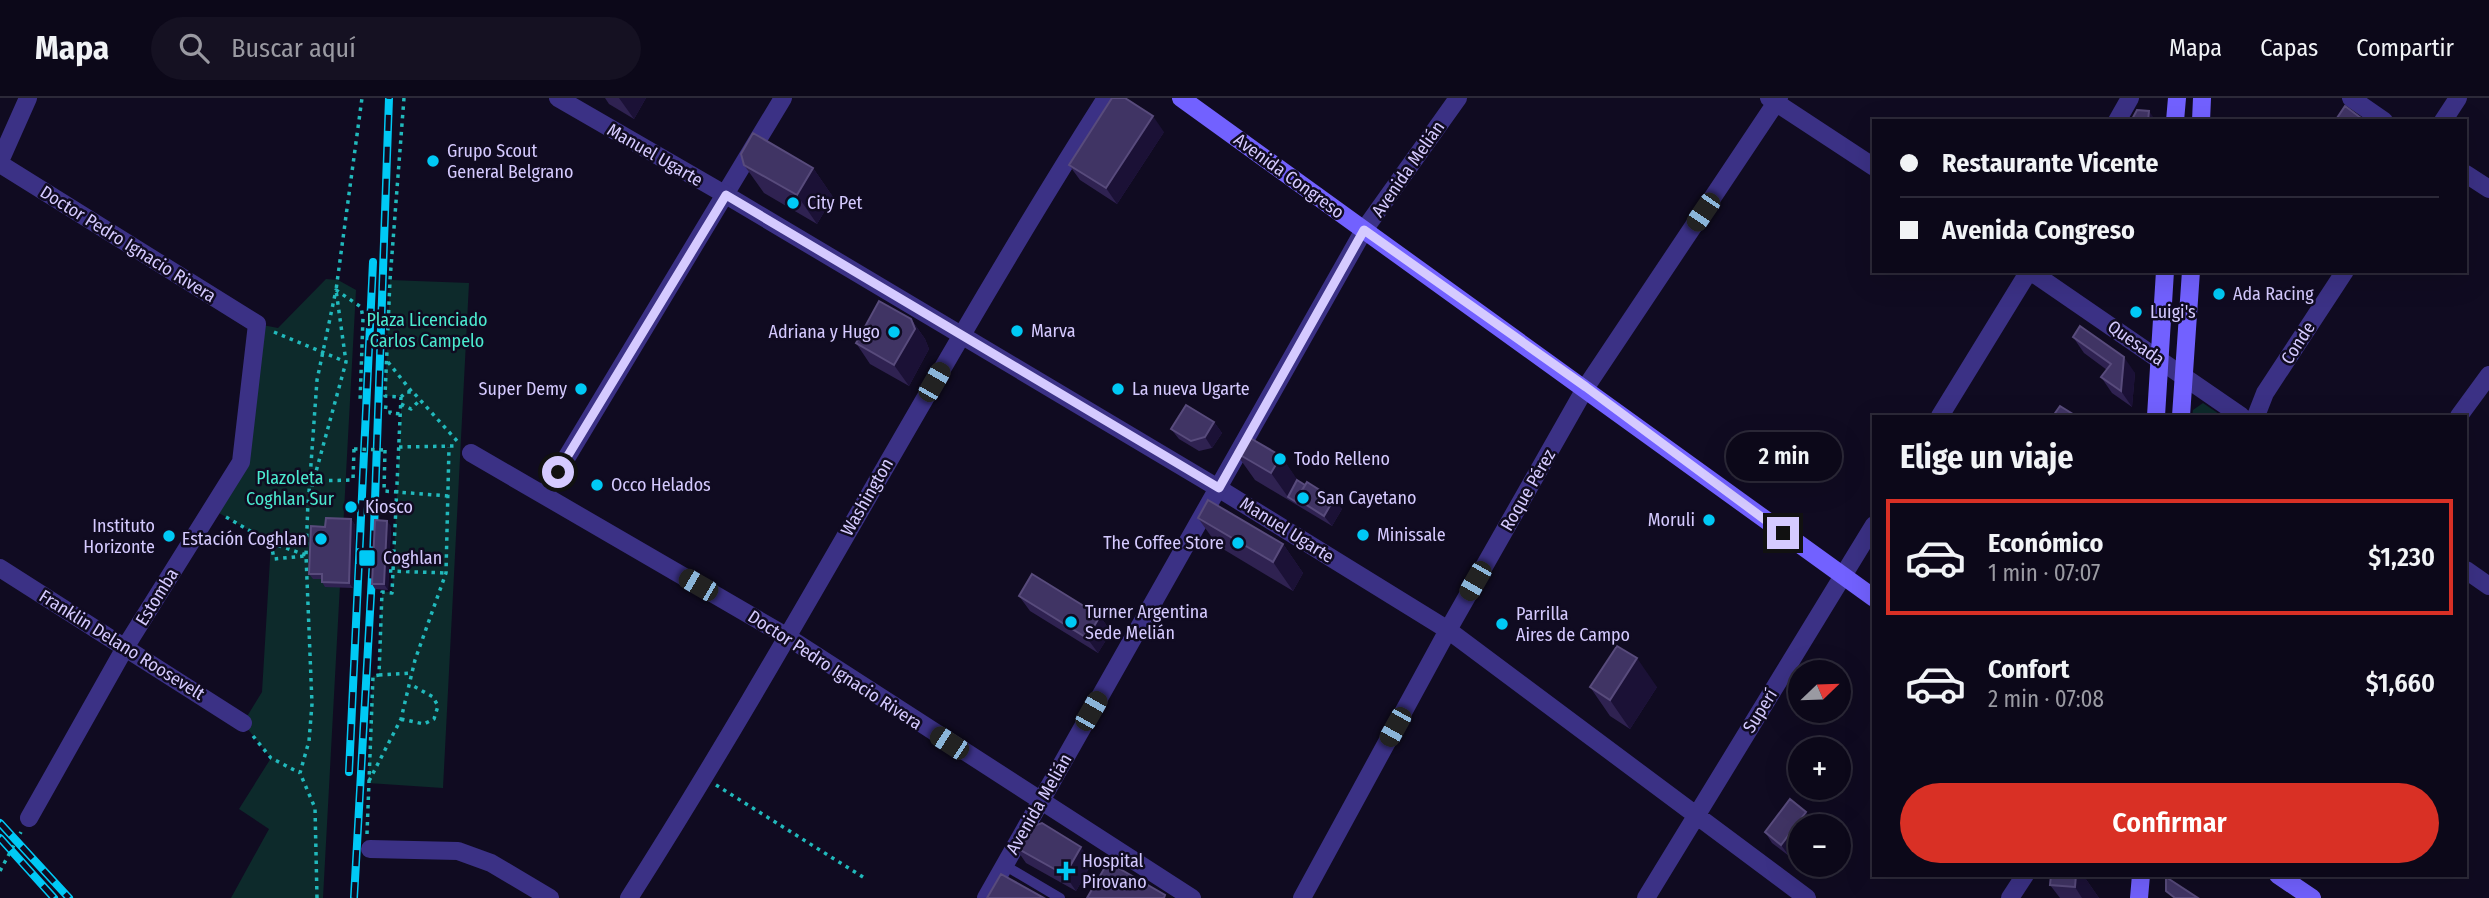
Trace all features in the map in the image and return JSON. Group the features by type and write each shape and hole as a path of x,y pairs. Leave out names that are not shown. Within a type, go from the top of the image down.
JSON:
{"main road":[{"name":"Avenida Congreso","path":"1181,98 1586,387 1872,597"},
{"path":"2175,119 2177,98"},
{"path":"2201,119 2202,98"},
{"path":"2156,415 2165,273"},
{"path":"2181,415 2191,273"},
{"path":"2139,898 2141,877"},
{"path":"2281,877 2312,898"}],"street":[{"path":"0,162 28,98"},
{"name":"Manuel Ugarte","path":"558,98 1219,488 1448,630 1807,898"},
{"path":"544,495 783,98"},
{"name":"Washington","path":"629,898 706,778 961,335 1106,98"},
{"name":"Avenida Melián","path":"986,898 1364,230 1458,98"},
{"path":"2118,119 2130,98"},
{"path":"2351,98 2381,119"},
{"path":"2444,119 2458,98"},
{"path":"1775,100 1872,166"},
{"name":"Roque Pérez","path":"1302,898 1448,630 1586,387 1775,100"},
{"name":"Doctor Pedro Ignacio Rivera","path":"0,162 257,324"},
{"path":"2467,175 2489,189"},
{"path":"1941,415 2029,273"},
{"name":"Quesada","path":"2033,273 2240,415"},
{"name":"Conde","path":"2256,415 2265,393 2344,273"},
{"name":"Estomba","path":"29,818 126,646 241,462 257,324"},
{"path":"2460,415 2489,374"},
{"name":"Doctor Pedro Ignacio Rivera","path":"471,453 786,636 1118,856 1192,898"},
{"name":"Superí","path":"1646,898 1872,528"},
{"name":"Franklin Delano Roosevelt","path":"0,568 126,646 246,727"},
{"path":"2467,571 2489,586"},
{"path":"368,841 458,851 491,863 550,898"},
{"path":"2010,898 2024,877"}],"lane":[{"path":"1004,865 1060,898"}],"path":[{"path":"312,481 321,352 337,290 362,98"},
{"path":"404,98 386,396 401,397 407,392 413,392"},
{"path":"317,898 315,808 300,773 309,740 312,704 306,555 308,502 312,481 346,362 337,290"},
{"path":"337,290 361,307 363,318 359,402"},
{"path":"257,324 346,362"},
{"path":"387,361 419,401 462,446 399,447"},
{"path":"379,675 382,592 392,593 401,397"},
{"path":"401,404 411,410 419,401"},
{"path":"384,407 390,408 390,413 401,414"},
{"path":"368,783 401,719 425,624 446,572 449,447"},
{"path":"312,481 354,480 354,449 386,450 384,491 448,496"},
{"path":"212,509 271,543 306,555"},
{"path":"271,543 274,559 306,555"},
{"path":"391,571 446,572"},
{"path":"368,841 373,676 412,673"},
{"path":"401,719 424,724 433,719 438,706 433,697 410,684"},
{"path":"305,701 312,704"},
{"path":"246,727 271,758 300,773"},
{"path":"706,778 863,877"},
{"path":"0,871 17,841"}],"green space":[{"name":"Plazoleta Coghlan Sur","path":"326,279 338,280 356,290 323,898 231,898 269,829 239,809 271,758 243,723 262,692 271,543 212,509 241,462 257,324 278,328"},
{"name":"Plaza Licenciado Carlos Campelo","path":"390,280 469,283 443,788 368,783 373,676 379,675 382,592 392,592 401,414 401,397 385,396"},
{"path":"2203,403 2221,415 2192,415 2193,410"}],"building":[{"path":"1112,98 1125,98 1153,116 1106,188 1069,165"},
{"path":"2345,106 2362,119 2336,119"},
{"path":"2137,110 2149,111 2148,119 2132,119"},
{"path":"753,133 813,168 797,195 744,165 741,154"},
{"path":"879,301 911,319 915,329 894,365 856,343"},
{"path":"2080,326 2124,357 2121,391 2101,377 2111,364 2073,337"},
{"path":"1186,405 1214,422 1205,437 1191,441 1171,429"},
{"path":"2060,406 2074,415 2054,415"},
{"path":"1245,435 1281,456 1271,473 1235,452"},
{"path":"1297,480 1305,485 1297,499 1301,505 1288,497"},
{"path":"1307,482 1334,499 1324,516 1297,499"},
{"path":"1208,500 1283,544 1273,562 1198,518"},
{"path":"326,518 351,519 349,583 322,582 322,574 309,574 311,526 325,527"},
{"path":"375,520 387,521 384,584 372,584"},
{"path":"1032,574 1100,616 1087,638 1019,596"},
{"path":"1617,646 1637,658 1610,700 1590,687"},
{"path":"1789,800 1806,812 1788,814 1788,836 1781,845 1765,832"},
{"path":"1042,823 1081,847 1065,875 1015,847 1025,829"},
{"path":"1108,862 1165,895 1164,898 1087,898"},
{"path":"1001,874 1044,898 987,898"},
{"path":"2051,877 2076,877 2075,887 2050,885"},
{"path":"2166,877 2198,898 2175,898 2166,891"}],"railway":[{"path":"354,898 373,558 389,98"},
{"path":"349,772 373,262"},
{"path":"0,823 69,898"},
{"path":"0,838 54,898"}],"place":[{"name":"Grupo Scout General Belgrano","path":"433,161"},
{"name":"City Pet","path":"793,203"},
{"name":"Ada Racing","path":"2219,294"},
{"name":"Luigi's","path":"2136,312"},
{"name":"Marva","path":"1017,331"},
{"name":"Adriana y Hugo","path":"894,332"},
{"name":"Super Demy","path":"581,389"},
{"name":"La nueva Ugarte","path":"1118,389"},
{"name":"Todo Relleno","path":"1280,459"},
{"name":"Occo Helados","path":"597,485"},
{"name":"San Cayetano","path":"1303,498"},
{"name":"Kiosco","path":"351,507"},
{"name":"Moruli","path":"1709,520"},
{"name":"Minissale","path":"1363,535"},
{"name":"Instituto Horizonte","path":"169,536"},
{"name":"Estación Coghlan","path":"321,539"},
{"name":"The Coffee Store","path":"1238,543"},
{"name":"Coghlan","path":"367,558"},
{"name":"Turner Argentina Sede Melián","path":"1071,622"},
{"name":"Parrilla Aires de Campo","path":"1502,624"},
{"name":"Hospital Pirovano","path":"1066,871"}],"route":[{"path":"558,472 726,195 1219,488 1364,230 1586,387 1783,533"}]}
